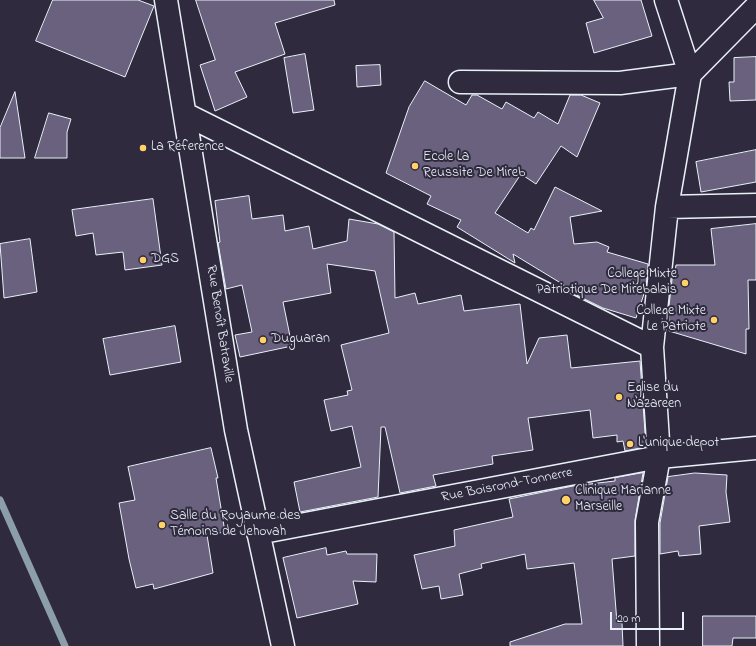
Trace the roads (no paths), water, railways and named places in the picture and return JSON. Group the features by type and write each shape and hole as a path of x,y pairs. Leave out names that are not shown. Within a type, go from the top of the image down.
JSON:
{"street":[{"name":"Rue Benoît Batraville","path":"166,0 236,430 283,646"},
{"path":"648,646 648,522 659,457 652,347 667,207 690,74 666,0"},
{"path":"460,82 620,83 690,74 748,23 756,7"},
{"path":"185,114 652,347"},
{"path":"667,207 756,205"},
{"name":"Rue Boisrond-Tonnerre","path":"258,533 659,457 756,448"}],"waterway":[{"path":"0,500 65,646"}],"place":[{"name":"La Réference","path":"143,148"},
{"name":"Ecole La Reussite De Mireb","path":"415,166"},
{"name":"DGS","path":"143,260"},
{"name":"College Mixte Patriotique De Mirebalais","path":"685,283"},
{"name":"College Mixte Le Patriote","path":"714,320"},
{"name":"Duguaran","path":"263,340"},
{"name":"Eglise du Nazareen","path":"619,397"},
{"name":"L'unique depot","path":"630,444"},
{"name":"Clinique Marianne Marseille","path":"566,500"},
{"name":"Salle du Royaume des Témoins de Jehovah","path":"162,525"}]}
